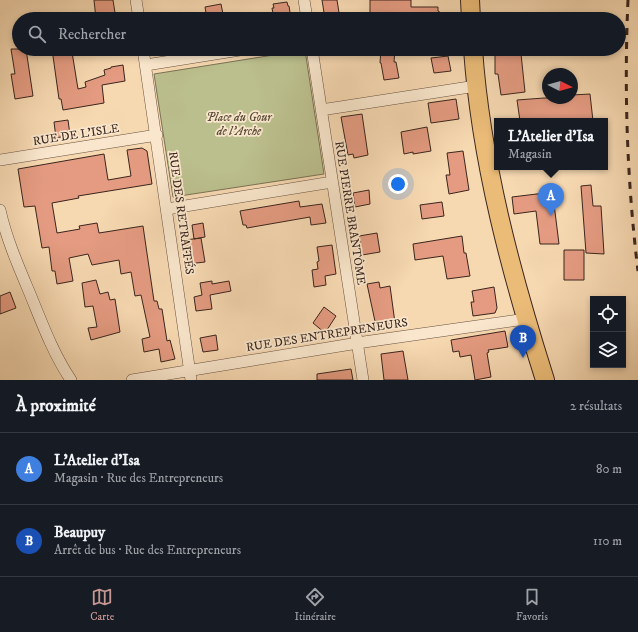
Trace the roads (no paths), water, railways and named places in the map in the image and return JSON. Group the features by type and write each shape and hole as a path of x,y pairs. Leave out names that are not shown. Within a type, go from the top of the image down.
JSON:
{"main road":[{"path":"470,0 471,12"},
{"path":"474,56 476,86 486,155 509,257 545,380"}],"street":[{"path":"136,0 138,12"},
{"path":"304,0 306,12"},
{"name":"RUE DES RETRAITÉS","path":"144,56 191,375"},
{"path":"146,65 202,56"},
{"name":"RUE PIERRE BRANTÔME","path":"313,56 362,380"},
{"path":"321,110 476,86"},
{"name":"RUE DE L'ISLE","path":"0,160 157,135"},
{"path":"167,209 332,182"},
{"path":"0,210 13,252 50,343 61,365 71,380"},
{"name":"RUE DES ENTREPRENEURS","path":"132,380 191,375 357,343 526,319"}],"railway":[{"path":"628,0 626,68 627,136 631,203 638,271"}],"place":[{"name":"L'Atelier d'Isa","path":"551,216"},
{"name":"Beaupuy","path":"523,358"}],"park label":[{"name":"Place du Gour de l'Arche","path":"239,124"}]}
